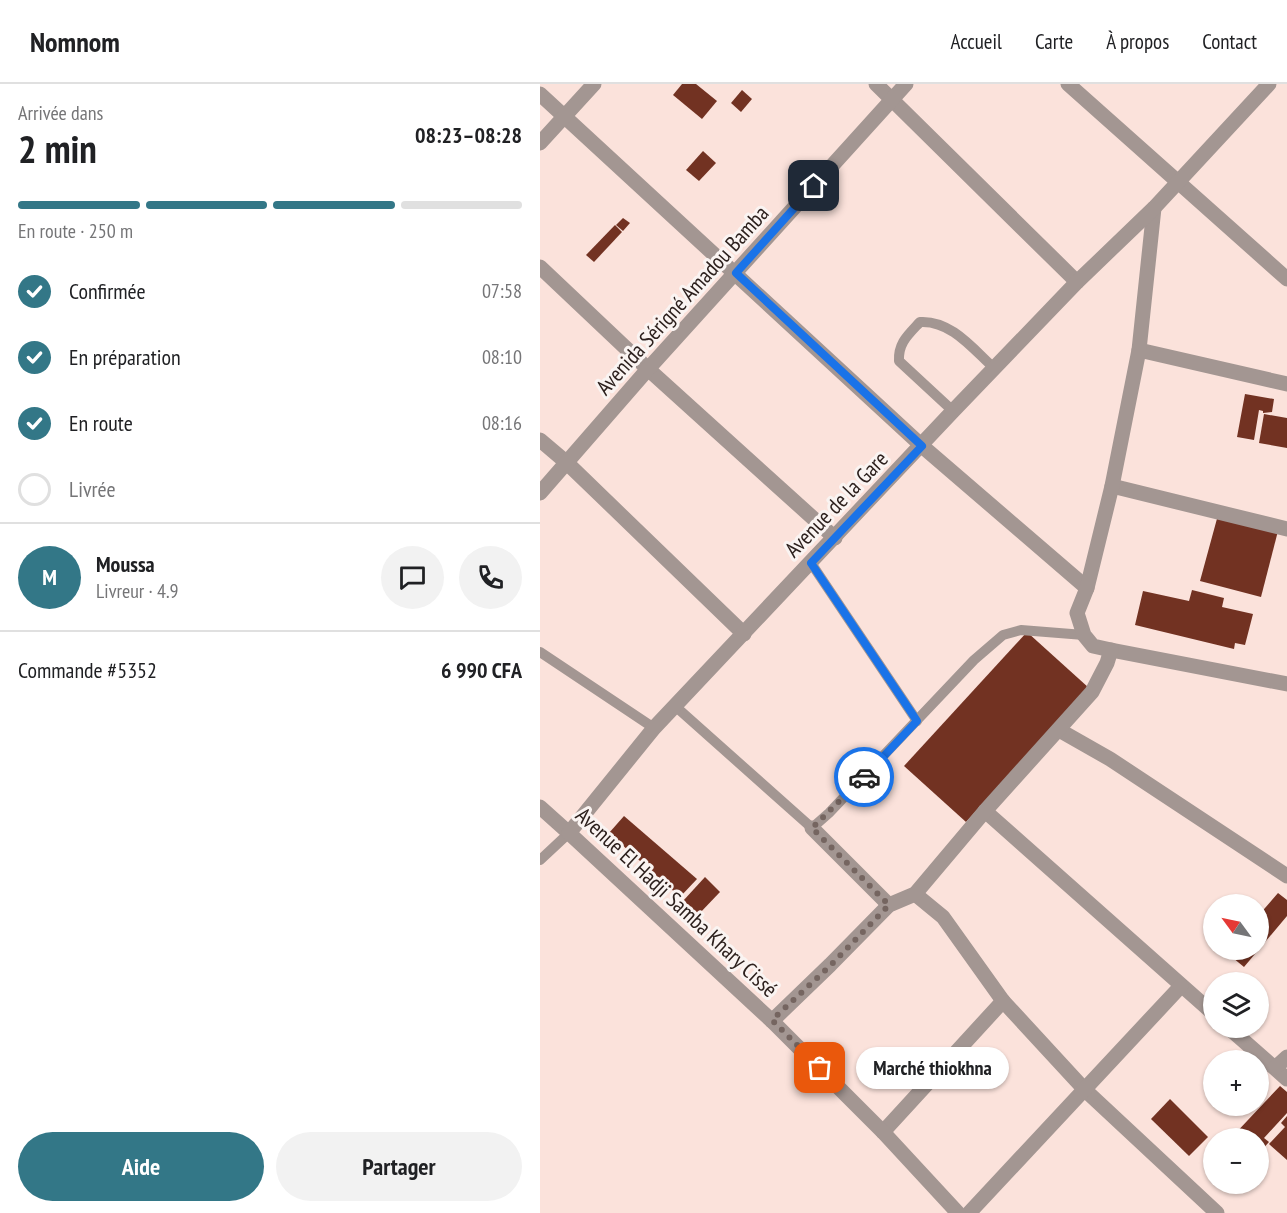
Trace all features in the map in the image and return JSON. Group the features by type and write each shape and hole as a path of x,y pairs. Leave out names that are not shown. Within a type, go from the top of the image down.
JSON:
{"street":[{"path":"540,142 594,84"},
{"path":"876,84 1077,282"},
{"name":"Avenida Sérigné Amadou Bamba","path":"540,493 648,369 906,84"},
{"path":"1068,84 1287,279"},
{"name":"Avenue de la Gare","path":"569,832 654,728 836,538 994,368 1077,282 1154,208 1269,84"},
{"path":"540,94 922,446 1087,588"},
{"path":"1154,208 1139,350 1112,486 1087,588 1077,613 1084,635 1093,646 1287,684"},
{"path":"540,267 648,369 836,538"},
{"path":"1139,350 1287,384"},
{"path":"540,440 566,462 744,634"},
{"path":"1112,486 1287,529"},
{"path":"772,1020 831,965 889,905 915,894 985,811 1092,692 1102,675 1111,650"},
{"path":"1059,730 1110,759 1287,876"},
{"name":"Avenue El Hadji Samba Khary Cissé","path":"540,807 772,1020 883,1132 958,1213"},
{"path":"985,811 1203,1005"},
{"path":"812,828 889,905"},
{"path":"915,894 944,916 1003,1001 1085,1090 1217,1213"},
{"path":"969,1213 1181,986"},
{"path":"883,1132 1003,1001"},
{"path":"1244,1038 1281,1062 1287,1078"}],"lane":[{"path":"953,411 899,361 898,349 920,322 932,321 951,329 994,368"},
{"path":"811,563 917,721"},
{"path":"675,706 812,828 829,813 974,660 1003,635 1021,630 1084,635"},
{"path":"540,652 654,728"},
{"path":"540,860 569,832"}],"building":[{"path":"682,84 696,84 717,101 702,119 673,95"},
{"path":"742,90 752,99 741,112 731,103"},
{"path":"703,151 716,163 699,181 686,170"},
{"path":"623,218 630,223 623,231 616,225"},
{"path":"615,225 622,232 594,262 586,255"},
{"path":"1245,394 1274,399 1272,412 1263,413 1259,410 1254,440 1237,437"},
{"path":"1264,414 1287,418 1287,448 1259,443"},
{"path":"1218,515 1278,531 1261,597 1200,581"},
{"path":"1192,590 1224,598 1222,607 1253,614 1245,645 1235,643 1234,649 1135,625 1143,591 1189,601"},
{"path":"1027,632 1089,688 966,822 904,766"},
{"path":"624,816 697,879 680,897 609,833"},
{"path":"705,877 720,892 698,915 683,901"},
{"path":"1278,893 1287,900 1287,916 1269,937 1269,903"},
{"path":"1236,960 1250,960 1244,967"},
{"path":"1280,1086 1287,1092 1287,1113 1269,1133 1269,1128 1240,1128 1252,1116 1269,1116 1269,1098"},
{"path":"1170,1099 1203,1132 1203,1142 1189,1156 1151,1119"},
{"path":"1287,1116 1287,1160 1269,1144 1285,1127 1281,1123"}],"way so far":[{"path":"820,1068 772,1020 831,965 889,905 812,828 864,777"}],"place":[{"name":"Marché thiokhna","path":"820,1068"}],"route":[{"path":"814,186 736,273 922,446 811,563 917,721 864,777"}]}
